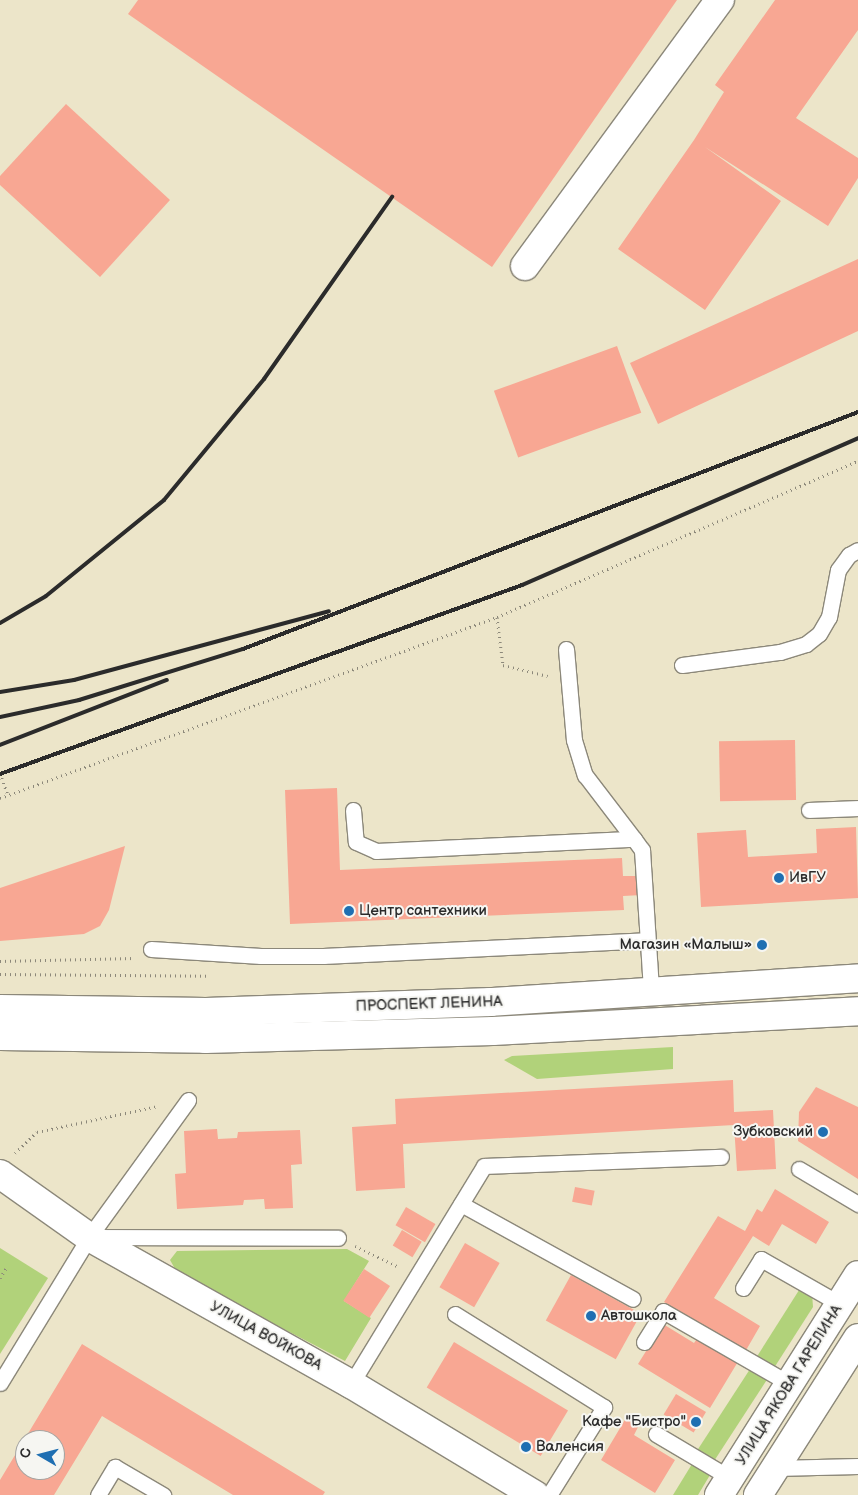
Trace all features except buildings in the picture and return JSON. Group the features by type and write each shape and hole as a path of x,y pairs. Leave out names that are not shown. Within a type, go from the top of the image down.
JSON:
{"main road":[{"path":"525,266 720,0"},
{"name":"ПРОСПЕКТ ЛЕНИНА","path":"0,1009 206,1012 491,1002 651,990 858,978"},
{"name":"ПРОСПЕКТ ЛЕНИНА","path":"0,1036 205,1039 493,1031 858,1011"},
{"name":"УЛИЦА ВОЙКОВА","path":"4,1167 89,1237 351,1384 535,1495"},
{"name":"УЛИЦА ЯКОВА ГАРЕЛИНА","path":"725,1487 858,1275"},
{"path":"758,1495 858,1338"}],"lane":[{"path":"682,665 780,652 806,644 819,634 829,617 838,570 849,555 858,550"},
{"path":"566,649 568,703 574,740 585,775 642,850 646,940 651,990"},
{"path":"809,810 858,808"},
{"path":"353,810 356,842 376,851 634,838"},
{"path":"151,949 261,956 323,956 646,940"},
{"path":"0,1383 89,1237 188,1100"},
{"path":"351,1384 484,1166 721,1157"},
{"path":"799,1168 858,1204"},
{"path":"461,1204 633,1299"},
{"path":"89,1237 338,1238"},
{"path":"743,1288 761,1259 840,1304"},
{"path":"644,1342 663,1311 790,1384"},
{"path":"455,1314 604,1407 549,1495"},
{"path":"656,1434 725,1487"},
{"path":"775,1468 858,1466"},
{"path":"98,1495 115,1467 163,1495"}],"path":[{"path":"0,798 497,617 858,460"},
{"path":"497,617 503,665 551,677 568,703"},
{"path":"0,773 8,795"},
{"path":"4,1167 37,1132 188,1100"},
{"path":"338,1238 417,1276"},
{"path":"0,1278 7,1266"}],"green space":[{"path":"673,1047 673,1069 537,1079 504,1060 512,1056"},
{"path":"0,1248 48,1278 0,1354"},
{"path":"347,1249 369,1261 344,1301 371,1318 345,1361 178,1274 170,1260 177,1251"},
{"path":"801,1287 812,1293 813,1307 774,1368 756,1358"},
{"path":"752,1366 769,1377 712,1464 695,1453"},
{"path":"692,1464 710,1475 698,1495 673,1495"}],"railway":[{"path":"0,623 46,596 164,500 264,379 392,197"},
{"path":"0,717 79,700 243,649 858,412"},
{"path":"0,774 522,585 858,438"},
{"path":"0,692 74,680 329,611"},
{"path":"0,745 167,680"}],"place":[{"name":"ИвГУ","path":"779,878"},
{"name":"Центр сантехники","path":"349,911"},
{"name":"Магазин «Малыш»","path":"762,945"},
{"name":"Зубковский","path":"823,1132"},
{"name":"Автошкола","path":"591,1316"},
{"name":"Кафе \"Бистро\"","path":"696,1422"},
{"name":"Валенсия","path":"526,1447"}]}
